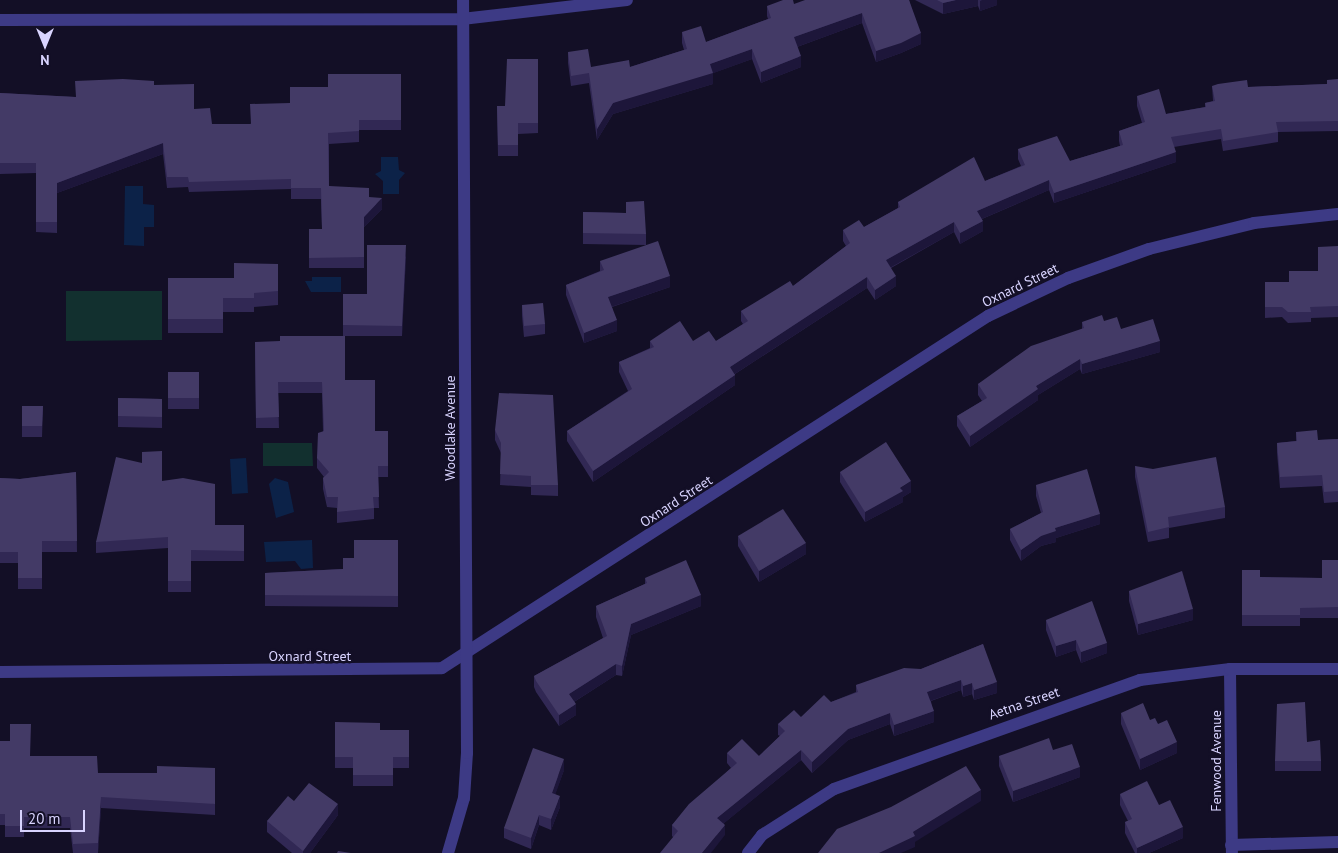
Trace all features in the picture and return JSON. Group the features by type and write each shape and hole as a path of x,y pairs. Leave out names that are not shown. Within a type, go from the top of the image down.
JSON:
{"street":[{"name":"Woodlake Avenue","path":"448,853 464,798 466,655 462,0"},
{"path":"0,20 462,19 627,0"},
{"name":"Oxnard Street","path":"0,672 437,670 466,655 988,316 1068,278 1149,249 1254,223 1338,214"},
{"name":"Aetna Street","path":"748,853 762,836 834,789 1140,680 1171,673 1230,669 1338,669"},
{"name":"Fenwood Avenue","path":"1230,669 1232,849"},
{"path":"1232,849 1338,842"}],"green space":[{"path":"66,291 162,291 162,340 66,341"},
{"path":"263,443 312,443 313,466 263,466"}],"water":[{"path":"381,157 398,157 399,170 405,173 399,180 399,194 383,194 383,181 375,174 381,171"},
{"path":"125,186 143,186 143,204 154,205 154,227 144,227 144,246 124,245"},
{"path":"312,277 341,277 341,292 311,292 305,281 312,281"},
{"path":"246,458 248,493 232,494 230,459"},
{"path":"275,478 288,482 294,512 276,518 269,484"},
{"path":"312,540 313,568 301,569 295,561 266,562 264,542"}],"building":[{"path":"783,0 793,0 794,4 805,0 909,0 921,33 901,43 876,51 862,13 794,37 801,56 761,72 752,49 710,64 713,73 613,103 597,129 589,73 571,76 568,52 588,49 591,67 629,60 630,67 687,49 682,32 701,26 706,42 771,18 767,6"},
{"path":"937,0 956,0 943,3"},
{"path":"507,59 538,59 538,123 518,123 518,145 498,145 497,106 505,106"},
{"path":"328,74 401,74 401,120 359,120 359,131 328,133 329,186 369,188 369,197 382,198 364,217 364,257 309,258 309,229 322,229 321,188 291,188 291,179 189,182 188,177 167,177 163,143 57,183 57,222 36,222 36,163 0,163 0,93 76,97 75,81 123,79 154,81 154,85 194,84 194,109 210,108 212,124 251,124 250,104 290,103 290,87 328,87"},
{"path":"1338,79 1338,121 1276,122 1278,132 1223,141 1221,129 1171,137 1176,152 1054,193 1049,180 977,211 983,221 960,233 954,222 886,260 896,276 875,290 867,277 730,367 735,375 593,471 567,431 632,389 619,362 654,347 650,341 680,321 693,341 709,331 716,341 748,321 741,311 790,281 793,286 850,243 843,230 859,220 864,227 900,207 898,202 974,157 985,181 1025,165 1018,149 1057,136 1070,161 1123,145 1119,131 1145,122 1137,96 1159,89 1166,114 1206,107 1205,103 1215,101 1212,86 1218,84 1247,80 1248,87 1327,84 1327,80"},
{"path":"644,201 646,234 583,233 583,212 626,213 626,202"},
{"path":"658,241 670,276 608,297 617,320 584,333 566,285 604,270 600,261"},
{"path":"367,245 406,245 402,326 343,325 343,294 367,294"},
{"path":"1338,246 1338,306 1310,307 1311,312 1288,312 1282,307 1265,307 1265,282 1289,282 1289,271 1318,271 1318,247"},
{"path":"234,263 278,264 278,291 254,293 254,298 223,298 223,319 168,319 168,278 234,278"},
{"path":"543,303 545,324 524,326 522,305"},
{"path":"1102,315 1104,321 1117,317 1121,329 1153,319 1160,341 1082,364 1080,359 1036,386 1038,389 970,436 957,416 987,398 978,384 1031,346 1084,328 1082,322"},
{"path":"280,336 345,336 345,380 375,380 375,431 388,431 388,466 378,466 379,497 373,497 374,508 337,512 338,497 327,497 323,478 329,472 317,458 318,433 324,431 322,382 278,382 279,417 256,418 255,342 280,341"},
{"path":"168,372 199,372 199,398 168,398"},
{"path":"499,393 553,395 558,485 531,485 531,476 500,474 501,443 495,430"},
{"path":"118,398 162,399 162,417 118,416"},
{"path":"22,406 43,406 42,426 22,426"},
{"path":"1317,430 1318,440 1338,439 1338,491 1324,492 1322,475 1280,477 1277,443 1297,441 1296,432"},
{"path":"886,442 911,481 900,488 903,491 865,512 840,472"},
{"path":"162,451 162,481 183,478 215,484 215,525 244,525 244,551 191,550 191,581 168,581 168,537 96,542 116,457 142,463 142,452"},
{"path":"1216,457 1225,507 1168,517 1169,527 1148,532 1135,466 1153,469"},
{"path":"1087,469 1100,514 1055,528 1056,531 1041,536 1021,550 1010,529 1043,512 1036,485"},
{"path":"76,472 77,541 42,541 42,578 18,578 18,552 0,552 0,478 20,479"},
{"path":"783,509 806,543 759,571 738,536"},
{"path":"354,540 398,540 398,596 265,595 265,573 343,569 343,558 354,558"},
{"path":"686,560 701,595 631,624 622,666 616,664 569,694 576,704 559,715 534,676 607,636 596,606 647,583 645,578"},
{"path":"1322,560 1338,560 1338,607 1300,608 1300,615 1242,615 1242,570 1260,570 1260,577 1322,578"},
{"path":"1182,571 1193,609 1138,624 1129,591"},
{"path":"1092,601 1107,643 1081,652 1076,640 1056,646 1046,620"},
{"path":"983,644 997,682 974,690 972,683 963,686 961,680 927,692 934,711 894,725 890,713 848,729 812,762 801,750 717,818 725,825 702,853 660,853 678,831 672,825 689,804 737,763 727,753 742,739 759,756 785,731 778,724 794,710 801,717 824,695 831,702 858,692 856,685 904,668 921,669"},
{"path":"1305,702 1307,742 1320,740 1321,761 1275,761 1277,704"},
{"path":"1143,703 1150,720 1155,718 1158,724 1167,720 1177,742 1140,759 1121,713"},
{"path":"335,722 380,723 380,730 409,730 409,757 393,757 393,775 353,775 353,757 335,757"},
{"path":"10,724 31,724 30,756 97,756 98,773 157,773 157,766 215,768 215,804 101,797 98,843 73,844 70,817 24,817 24,826 5,826 5,814 0,814 0,741 10,741"},
{"path":"1049,738 1053,750 1072,744 1080,767 1013,791 999,756"},
{"path":"533,748 564,759 552,793 560,796 551,819 539,815 531,838 504,828"},
{"path":"966,766 981,790 913,832 915,836 879,853 818,853 837,829 891,807"},
{"path":"1147,781 1159,805 1170,800 1183,827 1137,848 1125,822 1132,819 1120,794"},
{"path":"309,783 338,804 303,851 267,821 288,796 294,801"}]}
